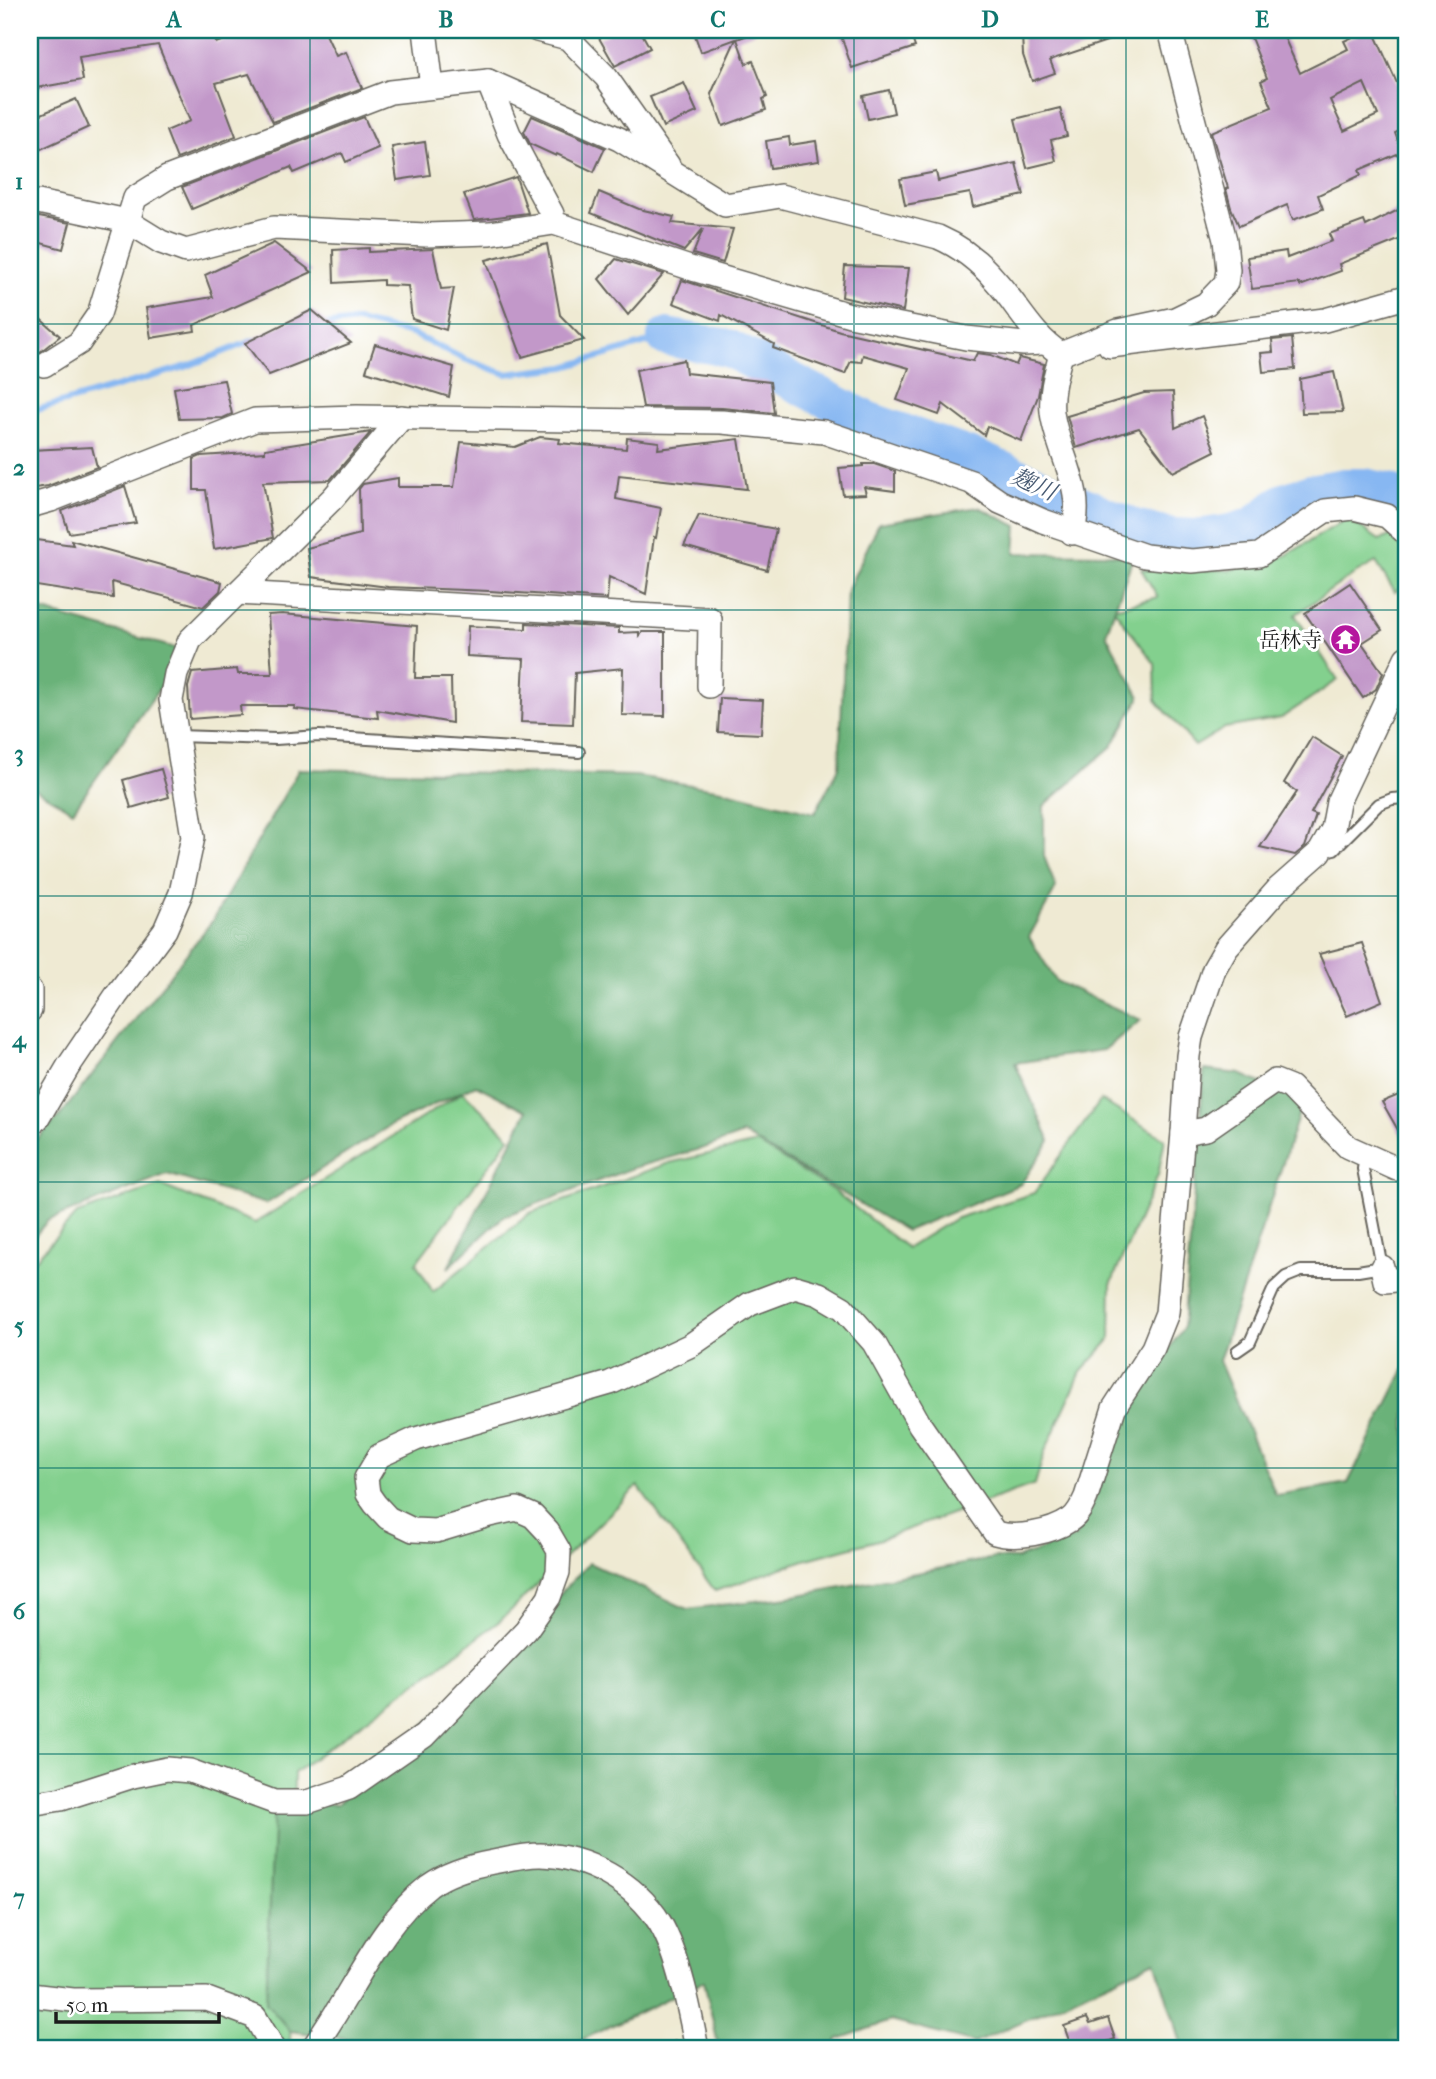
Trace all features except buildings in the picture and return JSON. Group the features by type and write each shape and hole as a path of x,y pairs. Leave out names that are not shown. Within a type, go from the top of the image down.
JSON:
{"street":[{"path":"425,30 432,87"},
{"path":"537,30 568,37 606,77 676,177"},
{"path":"30,205 37,202 127,221 161,242 186,251 274,228 426,235 490,233 554,223 696,271 850,315 966,338 1052,348 1175,319 1206,304 1226,283 1228,270 1225,240 1170,30"},
{"path":"488,81 509,134 552,214 554,223"},
{"path":"44,365 79,343 99,314 135,198 167,178 390,92 488,81 619,139 676,177 725,205 780,196 939,237 962,247 995,279 1052,348 1052,415 1075,489 1074,528"},
{"path":"1094,340 1110,346 1325,320 1406,297"},
{"path":"30,506 256,420 401,417 722,422 824,432 971,482 1000,502 1145,556 1192,561 1259,555 1325,511 1354,508 1387,516 1406,533"},
{"path":"30,1124 38,1118 68,1067 165,930 181,893 193,837 172,700 176,674 190,640 333,498 401,417"},
{"path":"237,593 710,619 709,686"},
{"path":"30,1804 61,1799 132,1776 167,1769 190,1771 274,1802 307,1802 349,1788 424,1736 526,1630 550,1597 558,1572 559,1551 548,1532 533,1516 517,1509 436,1531 413,1530 388,1518 368,1494 366,1478 379,1456 416,1439 610,1383 691,1345 750,1304 795,1287 818,1294 843,1308 874,1343 920,1425 995,1533 1013,1536 1051,1528 1070,1520 1080,1510 1086,1497 1114,1408 1153,1348 1165,1321 1191,1037 1214,969 1226,948 1278,889 1320,852 1333,829 1338,802 1406,658"},
{"path":"30,990 30,1010"},
{"path":"1184,1132 1206,1129 1275,1081 1290,1087 1348,1147 1397,1169 1406,1168"},
{"path":"1382,1267 1385,1281 1406,1279"},
{"path":"312,2049 384,1937 405,1909 430,1886 469,1866 540,1855 576,1861 610,1875 637,1895 660,1923 675,1956 696,2044"},
{"path":"30,1995 73,2000 206,1998 254,2017 274,2049"}],"lane":[{"path":"177,736 276,739 319,736 579,752"},
{"path":"1320,852 1334,849 1379,804 1406,798"},
{"path":"1237,1351 1250,1342 1274,1288 1286,1277 1301,1271 1358,1271 1382,1267 1363,1168 1366,1155"}],"path":[{"path":"642,2049 696,2044"}],"green space":[{"path":"979,507 1017,526 1015,553 1108,554 1133,557 1106,634 1140,697 1112,746 1044,806 1044,856 1056,888 1029,937 1056,981 1141,1020 1104,1050 1015,1063 1050,1141 1021,1184 906,1231 743,1134 633,1168 504,1216 448,1268 527,1111 476,1085 391,1125 266,1204 167,1174 47,1221 30,1242 30,1146 59,1117 213,920 299,769 636,776 722,790 815,813 839,767 847,591 879,523"},
{"path":"1348,518 1379,540 1394,535 1406,550 1406,585 1395,592 1376,562 1295,615 1338,680 1281,718 1225,728 1195,746 1156,700 1155,664 1113,608 1158,597 1141,569 1229,570 1285,556"},
{"path":"30,607 186,651 73,811 30,786"},
{"path":"1204,1070 1240,1074 1303,1101 1219,1361 1276,1495 1348,1483 1406,1366 1406,2049 1183,2049 1155,1961 975,2043 891,2021 838,2039 835,2049 719,2049 704,1981 563,2049 428,2049 290,2031 266,2003 274,1802 337,1804 506,1651 589,1563 687,1609 789,1597 995,1558 1016,1559 1075,1537 1089,1513 1126,1412 1183,1328"},
{"path":"463,1092 510,1137 416,1263 433,1292 530,1213 669,1163 757,1143 834,1191 907,1248 954,1219 1034,1193 1101,1100 1165,1139 1158,1175 1111,1284 1110,1340 1081,1372 1045,1451 1035,1484 878,1540 804,1560 715,1591 638,1486 501,1620 294,1773 290,2049 30,2049 30,1265 77,1214 160,1185 255,1223"}],"waterway":[{"path":"323,325 357,321 412,334 464,359 506,374 565,367 666,337"},
{"name":"麹川","path":"666,337 728,348 869,421 979,460 1134,528 1172,537 1198,538 1231,533 1253,526 1284,502 1311,493 1344,487 1365,487 1389,492 1406,505"},
{"path":"30,412 188,366 254,340"}],"place":[{"name":"岳林寺","path":"1345,640"}]}
